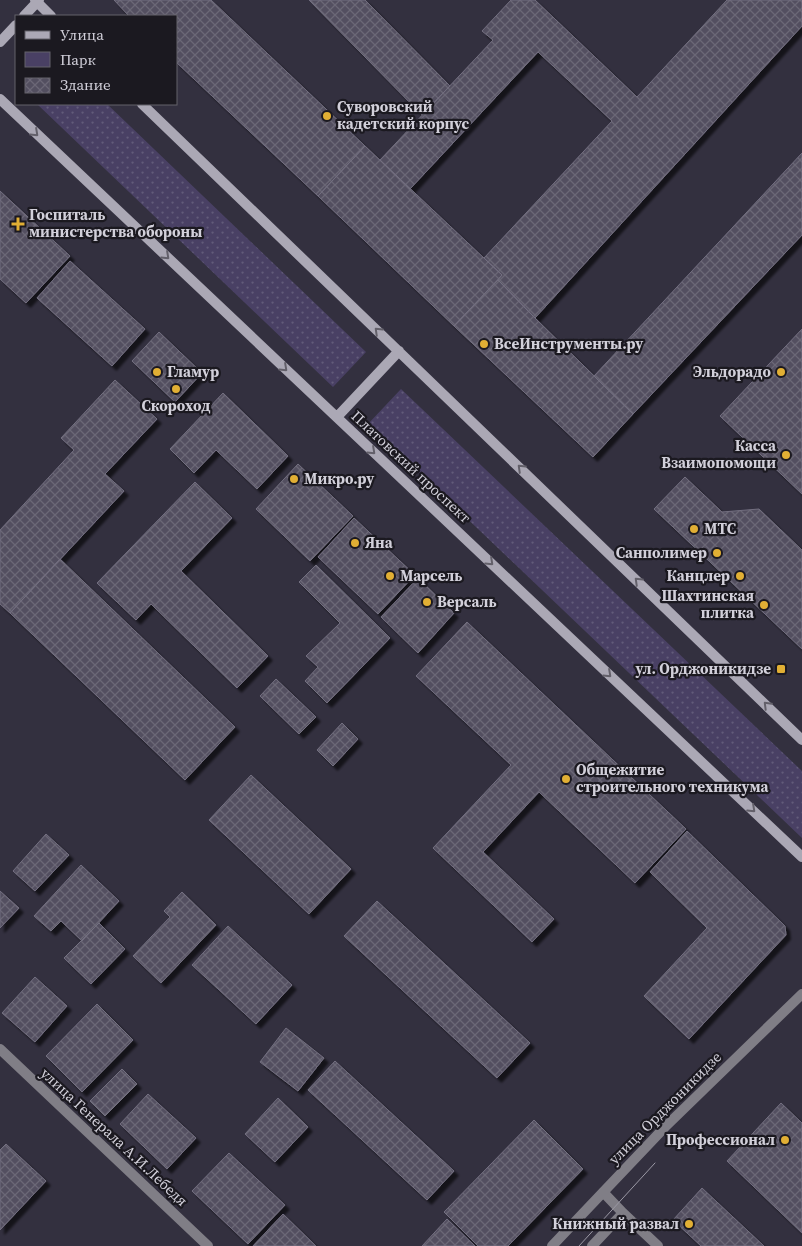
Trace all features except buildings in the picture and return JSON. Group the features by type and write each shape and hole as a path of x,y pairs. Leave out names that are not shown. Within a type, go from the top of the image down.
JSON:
{"main road":[{"path":"25,15 37,1 50,15"},
{"path":"0,42 15,26"},
{"name":"Платовский проспект","path":"0,99 802,856"},
{"path":"143,105 802,740"},
{"path":"336,417 399,351"}],"street":[{"name":"улица Орджоникидзе","path":"552,1246 665,1127 802,994"},
{"name":"улица Генерала А.И.Лебедя","path":"0,1049 208,1246"},
{"path":"603,1192 658,1246"},
{"path":"592,1246 623,1213"}],"green space":[{"path":"38,105 108,105 366,352 333,387"},
{"path":"401,389 802,771 802,838 368,424"}],"tram line":[{"path":"579,1246 655,1163"}],"place":[{"name":"Суворовский кадетский корпус","path":"327,116"},
{"name":"Госпиталь министерства обороны","path":"18,224"},
{"name":"ВсеИнструменты.ру","path":"484,344"},
{"name":"Гламур","path":"157,372"},
{"name":"Эльдорадо","path":"781,372"},
{"name":"Скороход","path":"176,389"},
{"name":"Касса Взаимопомощи","path":"786,455"},
{"name":"Микро.ру","path":"294,479"},
{"name":"МТС","path":"694,529"},
{"name":"Яна","path":"355,543"},
{"name":"Санполимер","path":"717,553"},
{"name":"Марсель","path":"390,576"},
{"name":"Канцлер","path":"740,576"},
{"name":"Версаль","path":"427,602"},
{"name":"Шахтинская плитка","path":"764,605"},
{"name":"ул. Орджоникидзе","path":"781,669"},
{"name":"Общежитие строительного техникума","path":"566,779"},
{"name":"Профессионал","path":"785,1140"},
{"name":"Книжный развал","path":"689,1224"}]}
